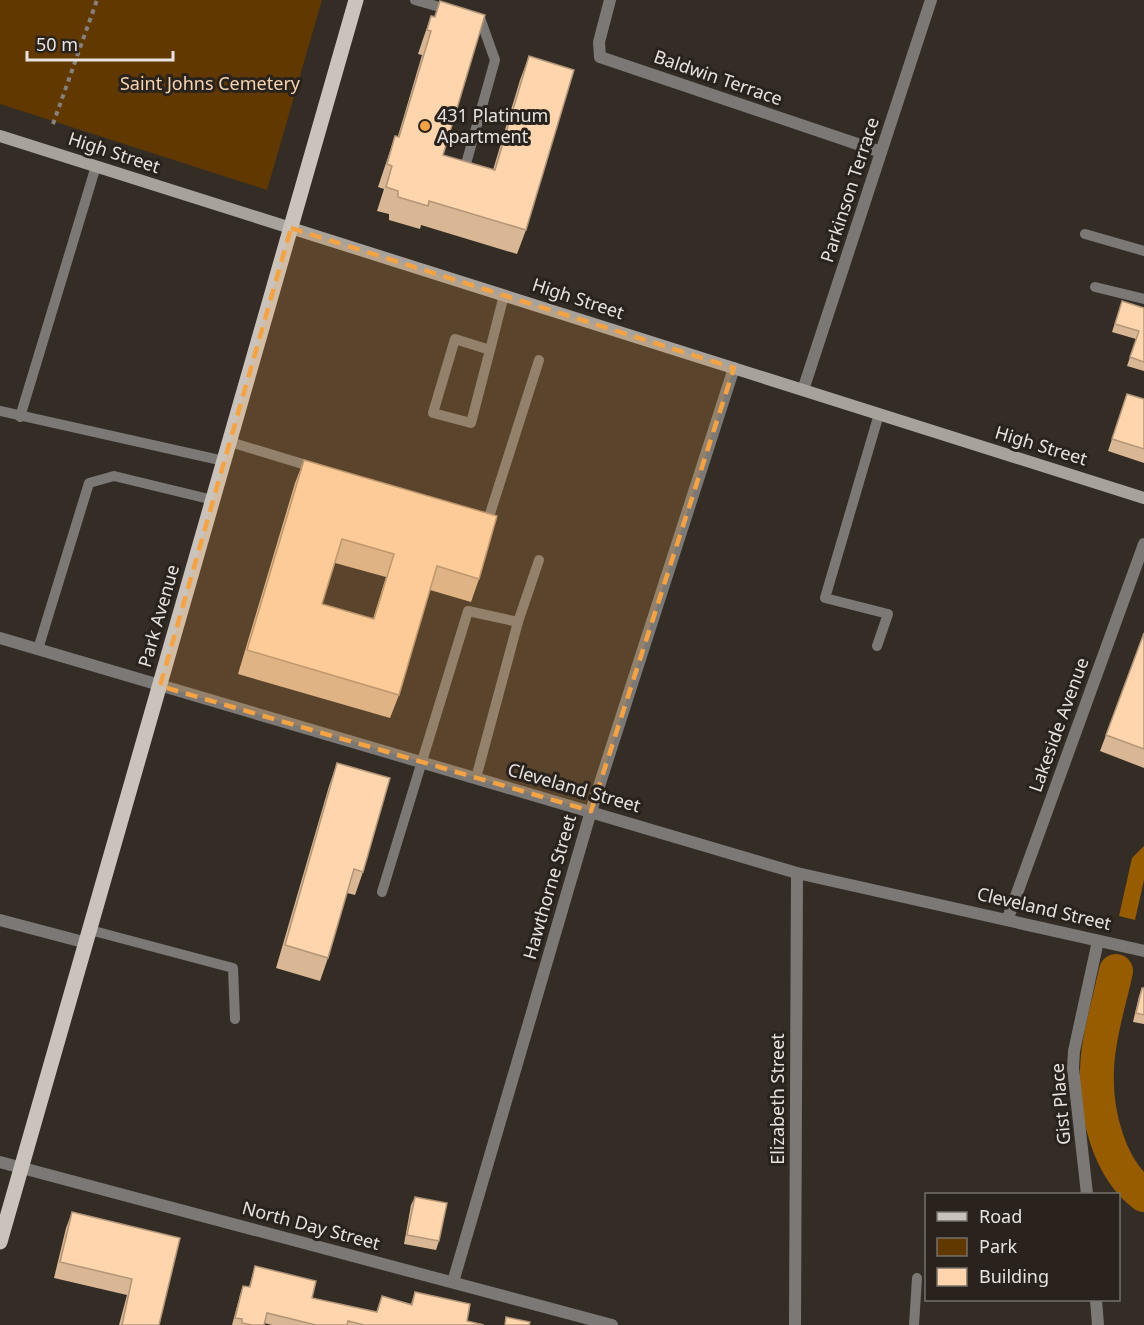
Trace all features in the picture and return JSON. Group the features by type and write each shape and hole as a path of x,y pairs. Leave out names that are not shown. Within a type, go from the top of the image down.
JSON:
{"main road":[{"name":"Park Avenue","path":"0,1242 356,0"},
{"name":"High Street","path":"0,136 1144,498"}],"street":[{"name":"Baldwin Terrace","path":"610,0 599,42 600,57 881,152"},
{"name":"Parkinson Terrace","path":"803,390 931,0"},
{"name":"Hawthorne Street","path":"453,1282 591,811 734,368"},
{"name":"Lakeside Avenue","path":"1008,918 1144,544"},
{"name":"Cleveland Street","path":"0,638 796,873 1008,918 1144,951"},
{"name":"Elizabeth Street","path":"795,1325 796,873"},
{"path":"0,920 89,937"},
{"name":"Gist Place","path":"1088,1193 1073,1068 1074,1051 1098,941"},
{"name":"North Day Street","path":"0,1162 612,1325"},
{"path":"1096,1301 1098,1325"}],"lane":[{"path":"415,0 480,18 495,60 464,171"},
{"path":"20,417 96,166"},
{"path":"1085,234 1144,251"},
{"path":"1095,287 1144,299"},
{"path":"490,350 455,339 433,413 471,423 490,350 504,295"},
{"path":"465,513 488,520 539,360"},
{"path":"0,411 224,462"},
{"path":"877,646 888,614 825,598 879,414"},
{"path":"230,442 331,472"},
{"path":"38,649 89,483 114,476 213,500"},
{"path":"476,778 518,622 538,560"},
{"path":"382,892 468,611 518,622"},
{"path":"89,937 232,968 235,1019"},
{"path":"914,1325 917,1278"}],"path":[{"path":"53,124 97,0"}],"highlighted area":[{"path":"291,228 734,368 591,811 160,686"}],"green space":[{"name":"Saint Johns Cemetery","path":"0,0 322,0 267,190 0,104"}],"shaded area":[{"path":"1144,846 1144,880 1135,920 1119,916 1132,858"}],"building":[{"name":"431 Platinum Apartment","path":"440,1 485,15 443,155 495,170 529,56 574,70 526,230 429,201 428,206 398,197 398,191 386,187 392,166 387,164 395,136 399,137 431,31 427,30 431,16 435,17"},
{"path":"1122,301 1144,308 1144,362 1130,357 1139,331 1115,324"},
{"path":"1127,394 1144,399 1144,449 1112,439"},
{"path":"304,460 497,516 479,579 437,566 399,695 247,650","holes":["342,539 394,554 374,619 322,604"]},
{"path":"1144,633 1144,749 1106,735"},
{"path":"337,763 390,778 363,872 354,869 328,958 285,945"},
{"path":"1142,988 1144,988 1144,1015 1136,1013"},
{"path":"415,1197 447,1203 439,1241 407,1235"},
{"path":"72,1212 180,1238 159,1325 122,1325 132,1279 60,1262"},
{"path":"255,1266 316,1281 312,1298 377,1312 382,1296 412,1305 415,1292 470,1304 467,1321 484,1325 364,1325 348,1321 347,1325 316,1325 267,1313 264,1325 242,1323 242,1319 235,1318 243,1286 250,1287"},
{"path":"506,1317 530,1322 529,1325 505,1325"}],"waterway":[{"path":"1116,971 1099,1045 1097,1070 1099,1104 1102,1122 1113,1155 1132,1184 1144,1195"}],"place":[{"name":"431 Platinum Apartment","path":"425,126"}]}
